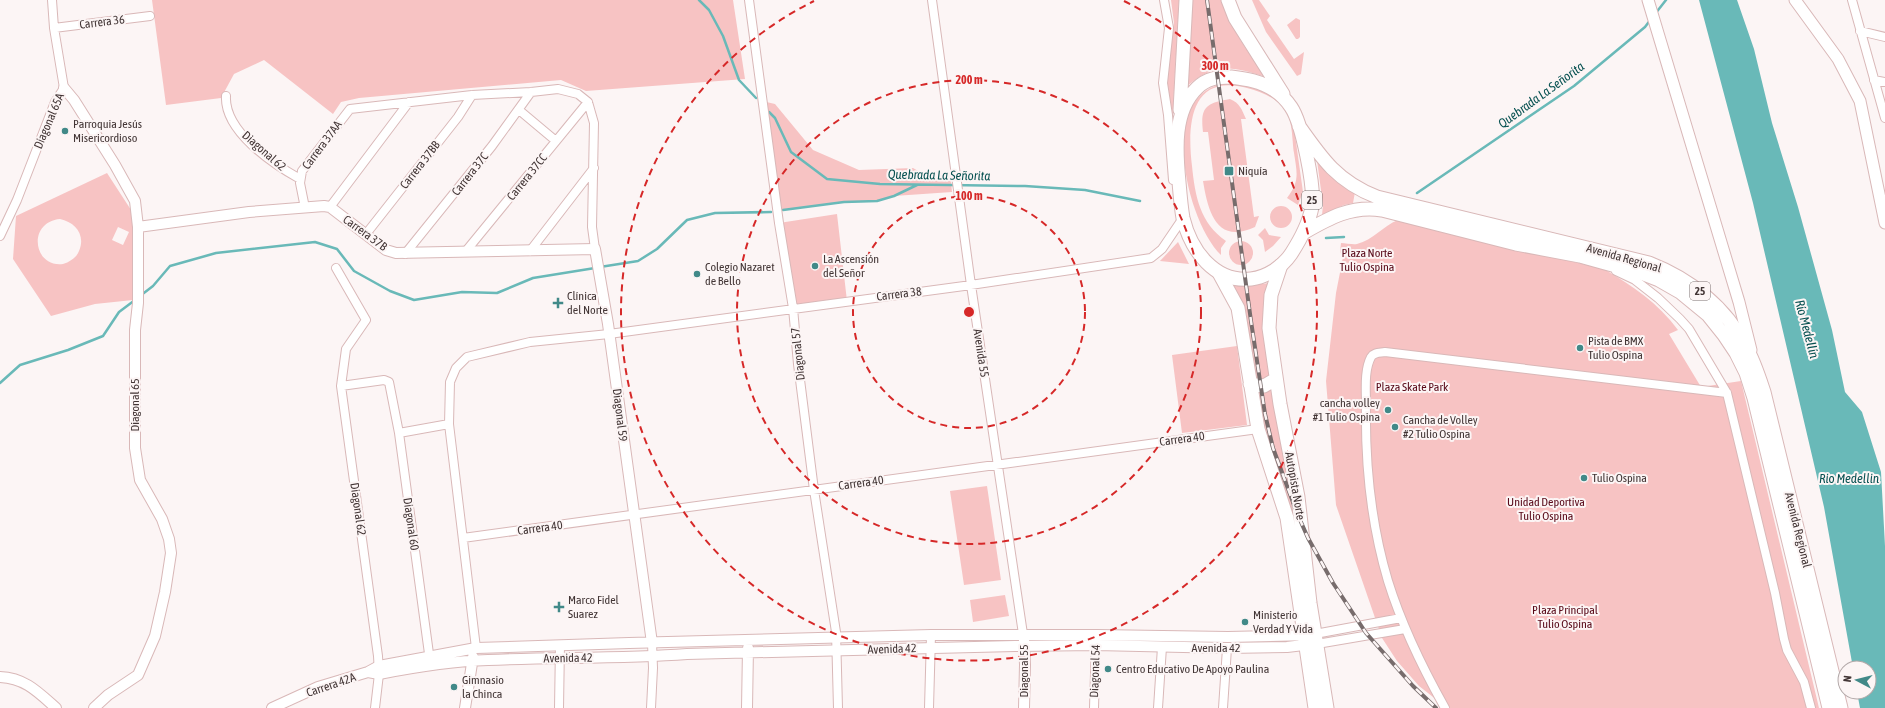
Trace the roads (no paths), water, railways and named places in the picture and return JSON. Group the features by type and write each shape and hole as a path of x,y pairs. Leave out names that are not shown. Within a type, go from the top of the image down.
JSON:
{"main road":[{"name":"25","path":"1186,0 1177,153 1182,211 1196,249 1208,265 1219,273 1235,278 1255,278 1264,276 1281,265 1289,256 1303,233 1310,216 1312,196 1309,173 1299,126 1291,106 1236,18 1228,0"},
{"path":"1795,0 1838,59 1860,102 1885,223"},
{"path":"1648,1 1739,302 1755,366"},
{"name":"25","path":"1179,123 1183,109 1191,95 1204,82 1216,78 1231,77 1263,84 1274,90 1291,106"},
{"name":"Avenida Regional","path":"1299,126 1328,165 1355,188 1370,194 1649,263 1667,270 1703,293 1718,308 1742,340 1755,366 1773,425 1841,708"},
{"name":"Avenida Regional","path":"1303,233 1334,215 1349,210 1375,209 1516,244 1580,256 1641,273 1659,280 1680,292 1708,315 1736,353 1746,373 1754,398 1829,708"},
{"name":"Autopista Norte","path":"1281,265 1270,295 1270,328 1276,379 1297,491 1315,708"},
{"name":"Autopista Norte","path":"1219,273 1238,308 1258,429 1286,518 1310,640 1326,708"},
{"path":"1250,384 1264,386 1276,379"}],"street":[{"name":"Diagonal 65A","path":"0,236 17,200 55,102 64,88 54,28 52,0"},
{"name":"Diagonal 57","path":"748,0 778,223 793,308 799,372 814,490 838,651 838,708"},
{"name":"Avenida 55","path":"932,0 971,284 1023,634"},
{"path":"1164,0 1169,28 1163,83 1168,115 1171,165 1175,189 1182,211"},
{"path":"1852,0 1885,118"},
{"name":"Carrera 36","path":"54,28 150,16"},
{"path":"1860,31 1885,37"},
{"path":"1874,80 1885,82"},
{"name":"Diagonal 65","path":"64,88 74,100 115,165 135,202 138,226 138,303 135,330 136,455 143,486 162,519 171,552 165,592 155,636 138,675 108,695 94,708"},
{"path":"330,207 409,102 472,95 558,89 567,90 578,94 588,102"},
{"name":"Carrera 37C","path":"406,254 519,110 531,92"},
{"name":"Carrera 37BB","path":"366,234 453,123 472,95"},
{"name":"Diagonal 62","path":"226,96 226,108 242,134 260,151 300,179"},
{"name":"Carrera 37AA","path":"305,208 300,179 302,171 350,109 409,102"},
{"name":"Diagonal 59","path":"588,102 594,123 592,226 609,334 652,643 651,708"},
{"name":"Carrera 37CC","path":"466,251 588,102"},
{"path":"519,110 556,141"},
{"path":"530,251 594,168"},
{"name":"Carrera 37B","path":"138,226 249,212 330,207 386,250 406,254 466,251 595,249"},
{"name":"Carrera 38","path":"449,424 450,382 456,368 467,357 530,342 609,334 1151,258 1162,249 1182,211"},
{"path":"1580,256 1635,280 1658,298 1689,329 1726,394 1775,593 1784,639 1804,682 1812,708"},
{"name":"Diagonal 62","path":"336,268 366,317 366,323 346,349 341,386 379,670 375,708"},
{"path":"1445,708 1422,666 1405,629 1382,558 1370,489 1366,450 1366,398 1368,370 1372,356 1375,353 1385,352 1726,394"},
{"name":"Diagonal 60","path":"341,386 384,380 389,382 399,433 430,661"},
{"path":"399,433 449,424 476,648 472,662 465,708"},
{"name":"Carrera 40","path":"463,538 1258,429"},
{"name":"Avenida 42","path":"379,670 430,661 476,648 560,645 836,637 1023,634 1097,634 1310,640 1401,618"},
{"name":"Avenida 42","path":"430,661 472,662 561,658 652,657 687,654 1024,646 1096,645 1227,648 1405,629"},
{"name":"Diagonal 55","path":"1023,634 1024,708"},
{"name":"Diagonal 54","path":"1094,708 1097,634"},
{"path":"928,708 931,635"},
{"path":"747,708 748,640"},
{"path":"559,708 561,658 560,645"},
{"path":"1158,708 1162,647"},
{"path":"1223,708 1227,648"},
{"name":"Carrera 42A","path":"272,708 318,687 379,670"},
{"path":"0,677 14,679 29,685 56,708"}],"water":[{"name":"Rio Medellin","path":"1699,0 1737,0 1754,49 1772,123 1798,207 1832,330 1845,392 1862,412 1881,472 1885,546 1885,708 1860,708 1858,700 1877,700 1877,660 1852,660 1824,507 1753,203"}],"waterway":[{"name":"Quebrada La Señorita","path":"699,0 709,10 723,36 739,80 756,98"},
{"name":"Quebrada La Señorita","path":"1655,14 1666,0"},
{"name":"Quebrada La Señorita","path":"1417,193 1574,86 1645,27 1651,19"},
{"name":"Quebrada La Señorita","path":"769,112 775,118 791,152 827,179 880,184 1025,186 1085,190 1140,201"},
{"path":"783,210 844,202 877,201 894,196 917,185"},
{"path":"600,267 638,261 657,249 687,220 715,213 771,212"},
{"name":"Quebrada La Señorita","path":"1326,238 1344,237"},
{"path":"140,296 153,286 170,266 216,253 315,242 337,249 354,271 390,291 414,300 462,292 497,293 533,278 595,268"},
{"path":"0,383 20,365 68,350 103,336 119,312 135,300"}],"railway":[{"path":"1207,0 1251,321 1265,414 1273,448 1308,538 1333,583 1366,633 1413,686 1436,708"}],"place":[{"name":"Parroquia Jesús Misericordioso","path":"65,131"},
{"name":"Niquía","path":"1229,171"},
{"name":"La Ascensión del Señor","path":"815,266"},
{"name":"Colegio Nazaret de Bello","path":"697,274"},
{"name":"Clínica del Norte","path":"558,303"},
{"name":"Pista de BMX Tulio Ospina","path":"1580,348"},
{"name":"cancha volley #1 Tulio Ospina","path":"1388,410"},
{"name":"Cancha de Volley #2 Tulio Ospina","path":"1395,427"},
{"name":"Tulio Ospina","path":"1584,478"},
{"name":"Marco Fidel Suarez","path":"559,607"},
{"name":"Ministerio Verdad Y Vida","path":"1245,622"},
{"name":"Centro Educativo De Apoyo Paulina","path":"1108,669"},
{"name":"Gimnasio la Chinca","path":"454,687"}],"park label":[{"name":"Plaza Norte Tulio Ospina","path":"1367,260"},
{"name":"Plaza Skate Park","path":"1412,387"},
{"name":"Unidad Deportiva Tulio Ospina","path":"1546,509"},
{"name":"Plaza Principal Tulio Ospina","path":"1565,617"}],"water label":[{"name":"Río Medellín","path":"1807,329"}]}
